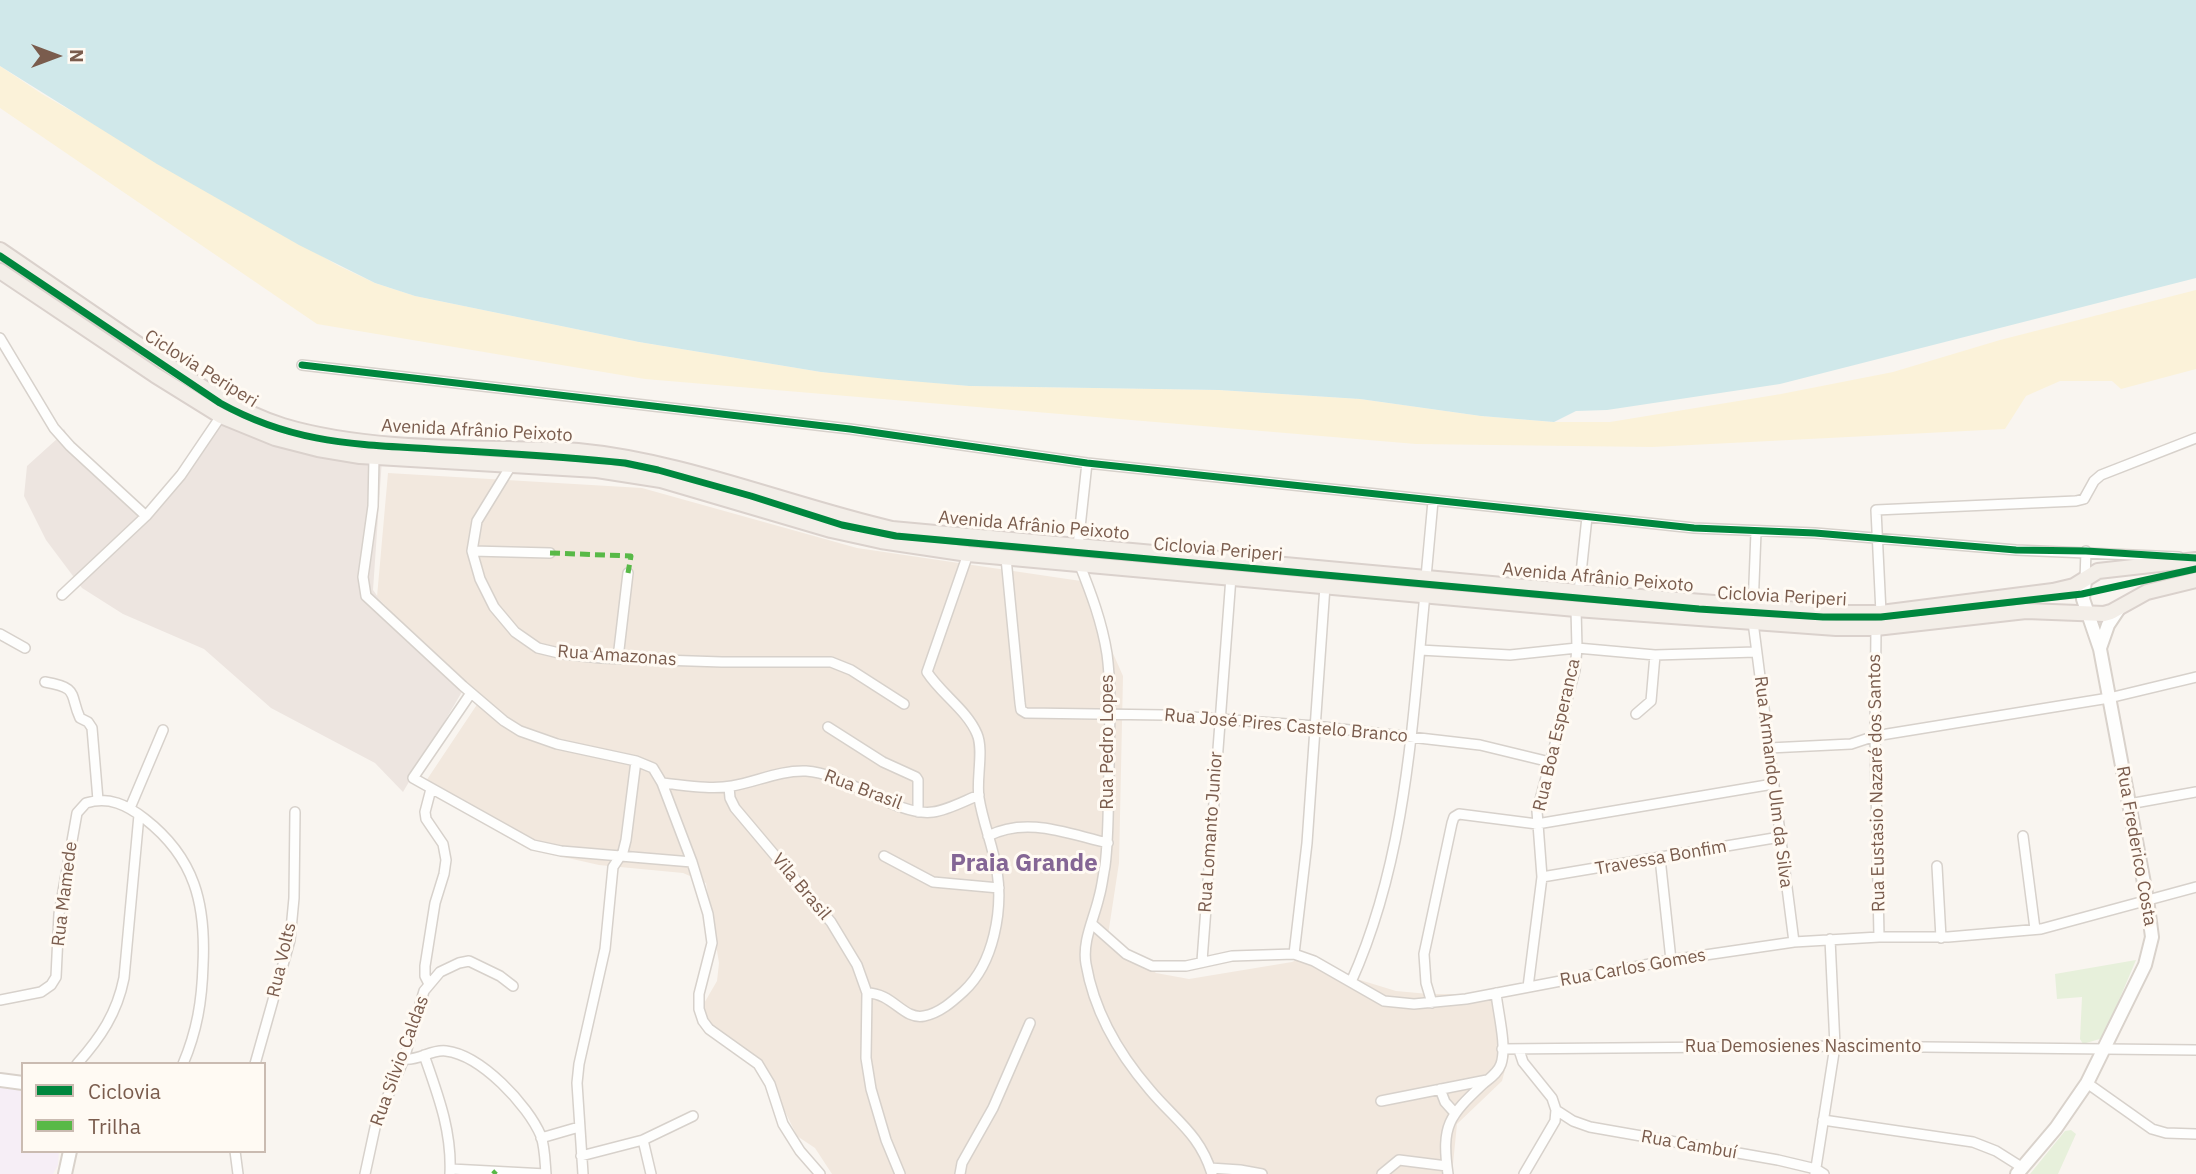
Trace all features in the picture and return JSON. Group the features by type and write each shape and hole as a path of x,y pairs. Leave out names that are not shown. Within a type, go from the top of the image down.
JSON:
{"main road":[{"name":"Avenida Afrânio Peixoto","path":"0,250 169,366 226,401 282,425 311,433 377,443 577,451 634,459 667,466 831,515 892,529 1579,592 1822,627 1876,628 2026,611 2050,610 2089,615 2111,612 2147,592 2196,580"},
{"name":"Avenida Afrânio Peixoto","path":"0,271 221,416 275,438 318,449 374,457 597,470 661,480 831,530 881,541 968,554 1576,609 1753,615 1881,613 2053,591 2074,586 2098,571 2196,559"},
{"path":"2085,580 2082,594 2089,615"},
{"path":"2100,649 2108,625 2120,607"},
{"name":"Rua Frederico Costa","path":"2020,1171 2056,1128 2087,1083 2149,956 2151,937 2147,899 2100,649 2089,615"},
{"path":"0,1080 21,1083"},
{"path":"65,1174 69,1153"}],"street":[{"path":"0,338 54,428 146,516"},
{"path":"302,365 850,429 1087,463 1694,528 1876,538 2016,550 2086,551 2196,559"},
{"path":"62,595 146,516 181,475 221,416"},
{"path":"1881,613 1875,512 1889,508 2076,501 2084,499 2094,481 2101,475 2196,438"},
{"path":"374,457 374,492 363,577 366,596 489,709 520,731 538,738 650,765 662,783 692,862 703,893 711,931 710,954 699,994 699,1009 703,1021 709,1029 758,1064 770,1084 783,1124 800,1151 820,1174"},
{"path":"1078,545 1087,463"},
{"name":"Rua Amazonas","path":"512,464 486,502 477,521 472,551 480,579 494,607 514,632 527,641 548,652 601,658 831,662 851,670 904,704"},
{"path":"1426,577 1433,501"},
{"path":"1579,592 1587,517"},
{"name":"Rua Armando Ulm da Silva","path":"1756,532 1753,615 1756,652 1794,942"},
{"path":"472,551 550,553"},
{"path":"2085,580 2086,551"},
{"path":"900,1174 886,1140 869,1079 866,1058 867,993 888,997 906,1012 918,1016 935,1012 968,987 987,956 996,924 999,888 979,795 978,736 927,672 968,554"},
{"name":"Rua José Pires Castelo Branco","path":"1006,558 1021,710 1031,715 1109,713 1315,726 1480,745 1550,762"},
{"name":"Rua Pedro Lopes","path":"1079,563 1093,597 1105,645 1109,713 1108,842 1100,894 1086,941 1086,964 1099,1008 1126,1061 1151,1091 1192,1132 1211,1171"},
{"path":"618,658 628,573"},
{"name":"Rua Lomanto Junior","path":"1202,961 1231,577"},
{"path":"1294,954 1307,842 1325,586"},
{"path":"1352,982 1382,904 1402,809 1425,594"},
{"name":"Rua Boa Esperanca","path":"1528,986 1542,877 1537,811 1570,689 1577,648 1576,609"},
{"name":"Rua Eustasio Nazaré dos Santos","path":"1876,628 1879,937"},
{"path":"0,634 25,648"},
{"path":"1420,650 1510,655 1577,648 1655,655 1756,652"},
{"path":"1636,714 1651,701 1655,655"},
{"path":"1769,748 1851,744 1875,736 2109,698 2196,677"},
{"path":"45,682 68,690 76,702 80,718 92,728 96,800 112,801 130,808 152,825 176,851 188,869 201,901 205,939 202,1000 194,1036 184,1062"},
{"path":"471,693 413,778 533,845 561,851 692,862"},
{"path":"828,727 883,762 918,778 918,812"},
{"path":"130,808 163,730"},
{"path":"583,1174 577,1083 579,1064 605,949 612,873 626,841 636,761"},
{"name":"Rua Brasil","path":"662,783 729,787 786,772 825,773 874,796 918,812 936,811 979,795"},
{"path":"1432,1003 1424,970 1426,941 1454,817 1467,814 1537,824 1773,785"},
{"name":"Vila Brasil","path":"729,787 735,808 831,922 854,958 867,993"},
{"name":"Rua Sílvio Caldas","path":"365,1174 376,1123 404,1059 417,1008 429,984 425,976 425,966 435,904 446,860 443,844 426,819 425,812 431,789"},
{"path":"2129,804 2196,792"},
{"name":"Rua Mamede","path":"0,1000 35,994 54,981 57,970 59,914 66,885 74,820 82,805 96,800"},
{"name":"Rua Volts","path":"256,1062 290,940 294,898 295,812"},
{"path":"79,1062 107,1027 120,996 124,978 139,814"},
{"path":"988,836 1010,827 1033,826 1108,842"},
{"path":"2023,836 2035,929"},
{"name":"Travessa Bonfim","path":"1542,877 1780,837"},
{"path":"884,856 933,882 999,888"},
{"path":"1660,859 1671,960"},
{"path":"1937,866 1941,938"},
{"name":"Rua Carlos Gomes","path":"1092,924 1126,954 1152,966 1186,966 1232,956 1294,954 1314,961 1384,1001 1432,1003 1671,960 1794,942 1879,937 1941,938 2035,929 2196,887"},
{"path":"1818,1172 1835,1046 1830,939"},
{"path":"429,984 440,972 459,962 468,961 500,976 513,986"},
{"path":"1382,1174 1399,1160 1448,1170 1446,1136 1454,1112 1500,1068 1502,1049 1496,993"},
{"path":"960,1174 962,1163 993,1108 1030,1023"},
{"name":"Rua Demosienes Nascimento","path":"1502,1049 1835,1046 2196,1050"},
{"path":"404,1059 414,1059 424,1055 441,1050 467,1057 512,1095 528,1114 541,1138 546,1174 451,1171 446,1118 424,1055"},
{"path":"1519,1050 1523,1062 1552,1098 1556,1110 1555,1121 1529,1172"},
{"path":"1381,1101 1489,1080"},
{"path":"2087,1083 2152,1129 2166,1133 2196,1134"},
{"path":"1440,1089 1445,1102 1454,1112"},
{"name":"Rua Cambuí","path":"1556,1110 1573,1121 1590,1127 1779,1160 1818,1172"},
{"path":"580,1156 643,1140 693,1116"},
{"path":"1824,1120 1973,1142 1996,1151 2020,1171"},
{"path":"541,1138 579,1127"},
{"path":"643,1140 651,1174"},
{"path":"235,1153 238,1174"},
{"path":"1211,1171 1240,1170 1262,1174"}],"shaded area":[{"path":"220,416 382,459 373,590 388,611 466,685 403,792 375,763 271,708 204,649 123,614 82,588 46,540 24,496 27,466 58,438 64,429 75,449 146,520"},
{"path":"388,473 642,488 857,548 1081,581 1123,676 1119,863 1108,935 1156,973 1189,979 1292,962 1309,954 1360,980 1396,991 1498,994 1510,1051 1502,1081 1457,1124 1452,1174 832,1174 815,1148 797,1136 770,1081 707,1028 699,1012 717,981 719,963 706,883 683,873 599,865 528,849 422,787 478,703 377,597"},
{"path":"0,1087 21,1091 21,1153 59,1153 58,1165 53,1174 0,1174"}],"green space":[{"path":"2136,960 2103,1038 2083,1044 2080,1039 2082,997 2057,999 2055,974"},
{"path":"2071,1130 2076,1134 2058,1174 2030,1174 2065,1131"}],"sand":[{"path":"0,66 42,94 339,266 375,283 415,296 639,342 821,372 969,386 1219,390 1360,399 1481,416 1554,422 1610,422 1781,394 1893,372 2000,340 2196,290 2196,369 2121,389 2112,381 2060,381 2026,396 2005,429 1652,447 1416,444 645,379 317,324 0,108"}],"water":[{"path":"0,0 2196,0 2196,278 1780,384 1607,410 1576,411 1554,422 1481,416 1360,399 1219,390 969,386 821,372 639,342 415,296 375,283 299,245 157,164 0,66"}],"marked path":[{"path":"550,553 631,556 628,573"},
{"path":"493,1174 496,1171"}],"cycle path":[{"name":"Ciclovia Periperi","path":"0,256 220,403 272,426 298,434 349,443 625,463 751,496 842,525 896,536 1699,609 1823,617 1881,617 2082,594 2196,569"},
{"path":"302,365 850,429 1087,463 1694,528 1815,533 2016,550 2086,551 2196,558"}],"district":[{"name":"Praia Grande","path":"1024,864"}]}
